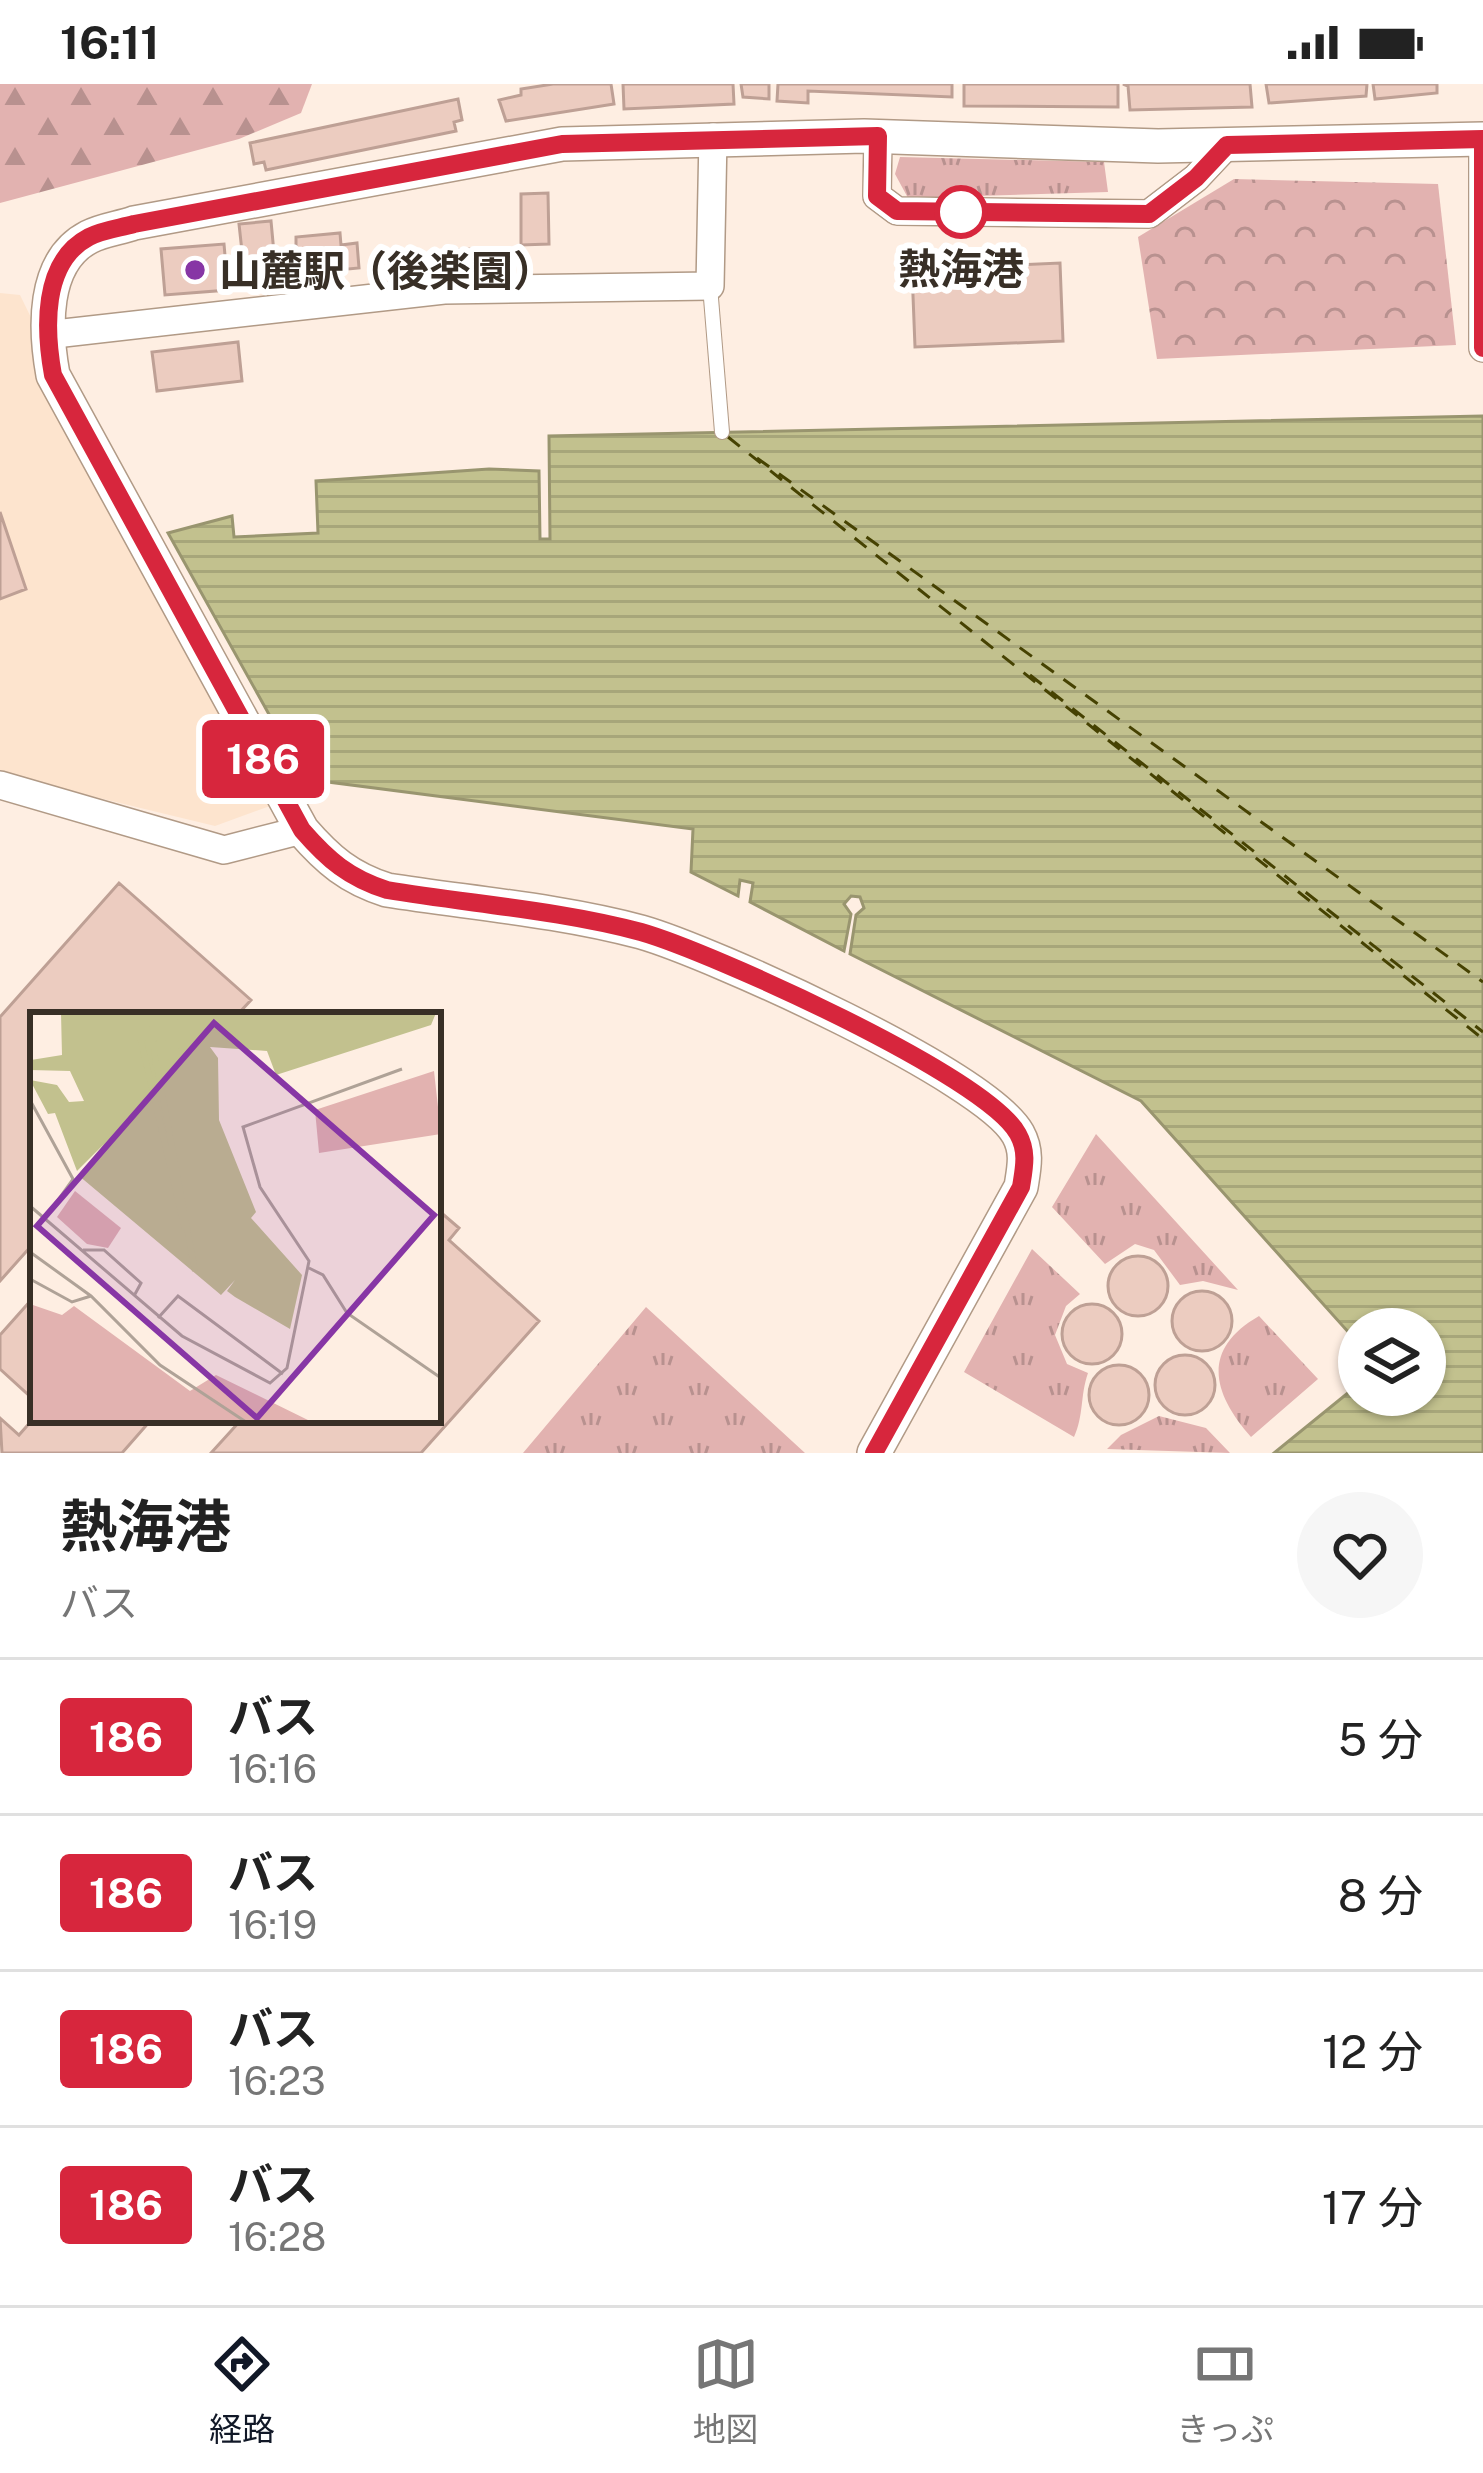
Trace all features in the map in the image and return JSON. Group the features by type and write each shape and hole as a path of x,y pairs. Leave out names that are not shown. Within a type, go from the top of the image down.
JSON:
{"street":[{"path":"878,136 877,196 897,211 1149,214 1196,178 1227,145"},
{"path":"874,1453 1021,1187 1026,1154 1018,1132 990,1102 939,1071 704,955 637,931 354,880 302,830 53,375 46,335 48,303 65,259 87,238 134,224 562,144 878,136 1227,145 1483,139 1483,348"},
{"path":"46,335 444,290 710,286 713,137"},
{"path":"0,784 224,850 302,830"}],"lane":[{"path":"710,286 709,328 722,432"}],"shaded area":[{"path":"0,293 20,295 270,806 215,826 0,774"},
{"path":"1483,416 1483,1453 1274,1453 1338,1401 1338,1416 1446,1416 1446,1308 1338,1308 1338,1321 1141,1101 850,954 856,915 864,908 860,897 851,896 844,904 851,914 844,951 750,902 753,883 740,880 738,896 691,872 693,829 305,779 168,533 232,516 234,537 318,533 316,481 489,469 539,471 540,539 550,539 549,436"}],"green space":[{"path":"0,84 312,84 301,113 239,139 0,203"},
{"path":"900,157 1104,162 1108,192 908,198 895,174"},
{"path":"1234,179 1438,184 1456,345 1157,359 1138,237"},
{"path":"1096,1134 1238,1290 1203,1281 1180,1285 1154,1250 1135,1244 1105,1264 1052,1207"},
{"path":"1032,1249 1080,1294 1066,1306 1055,1335 1067,1364 1088,1373 1074,1437 964,1372"},
{"path":"646,1307 805,1453 523,1453"},
{"path":"1259,1316 1318,1379 1251,1437 1228,1405 1219,1373 1228,1343"},
{"path":"1159,1416 1206,1428 1230,1453 1107,1449 1121,1435"}],"building":[{"path":"611,84 614,104 506,121 499,100 521,95 521,89"},
{"path":"623,84 733,84 734,104 624,109"},
{"path":"741,84 769,84 769,99 743,97"},
{"path":"778,84 952,84 952,97 808,91 808,103 777,101"},
{"path":"964,84 1118,84 1118,107 964,106"},
{"path":"1123,84 1250,84 1252,107 1130,110 1128,86"},
{"path":"1266,84 1367,84 1366,96 1269,103"},
{"path":"1373,84 1437,84 1437,93 1375,99"},
{"path":"458,99 462,120 454,122 456,131 266,170 264,162 254,164 250,143"},
{"path":"548,193 549,244 521,245 521,194"},
{"path":"271,221 277,285 246,288 239,224"},
{"path":"340,233 341,245 357,243 359,268 285,275 283,249 296,248 296,237"},
{"name":"山麓駅（後楽園）","path":"224,244 228,290 165,295 161,249"},
{"path":"485,248 487,272 442,275 440,251"},
{"path":"1060,263 1063,341 915,347 912,270"},
{"path":"238,342 242,381 157,391 152,352"},
{"path":"0,512 26,589 0,599"},
{"path":"119,883 251,1000 240,1012 30,1012 30,1247 0,1281 0,1017"},
{"path":"441,1213 459,1228 449,1240 539,1321 421,1453 211,1453 238,1423 441,1423"},
{"path":"1138,1256 1159,1265 1168,1286 1159,1307 1138,1316 1117,1307 1108,1286 1117,1265"},
{"path":"1202,1291 1223,1300 1232,1321 1223,1342 1202,1351 1181,1342 1172,1321 1181,1300"},
{"path":"30,1301 30,1396 0,1369 0,1335"},
{"path":"1092,1304 1113,1313 1122,1334 1113,1355 1092,1364 1071,1355 1062,1334 1071,1313"},
{"path":"1185,1355 1206,1364 1215,1385 1206,1406 1185,1415 1164,1406 1155,1385 1164,1364"},
{"path":"1119,1365 1140,1374 1149,1395 1140,1416 1119,1425 1098,1416 1089,1395 1098,1374"},
{"path":"0,1418 19,1435 30,1422 148,1423 122,1453 2,1453"}],"ferry route":[{"path":"728,437 1483,1039"},
{"path":"757,458 1483,982"},
{"path":"1030,675 1483,1032"}],"bus line":[{"name":"186","path":"874,1453 1021,1187 1026,1154 1018,1132 990,1102 939,1071 761,979 686,947 637,931 387,890 354,880 326,858 302,830 53,375 46,335 48,303 65,259 87,238 134,224 562,144 878,136 877,196 897,211 1149,214 1196,178 1227,145 1483,139 1483,348"}],"place":[{"name":"熱海港","path":"961,212"},
{"name":"山麓駅（後楽園）","path":"195,270"}]}
